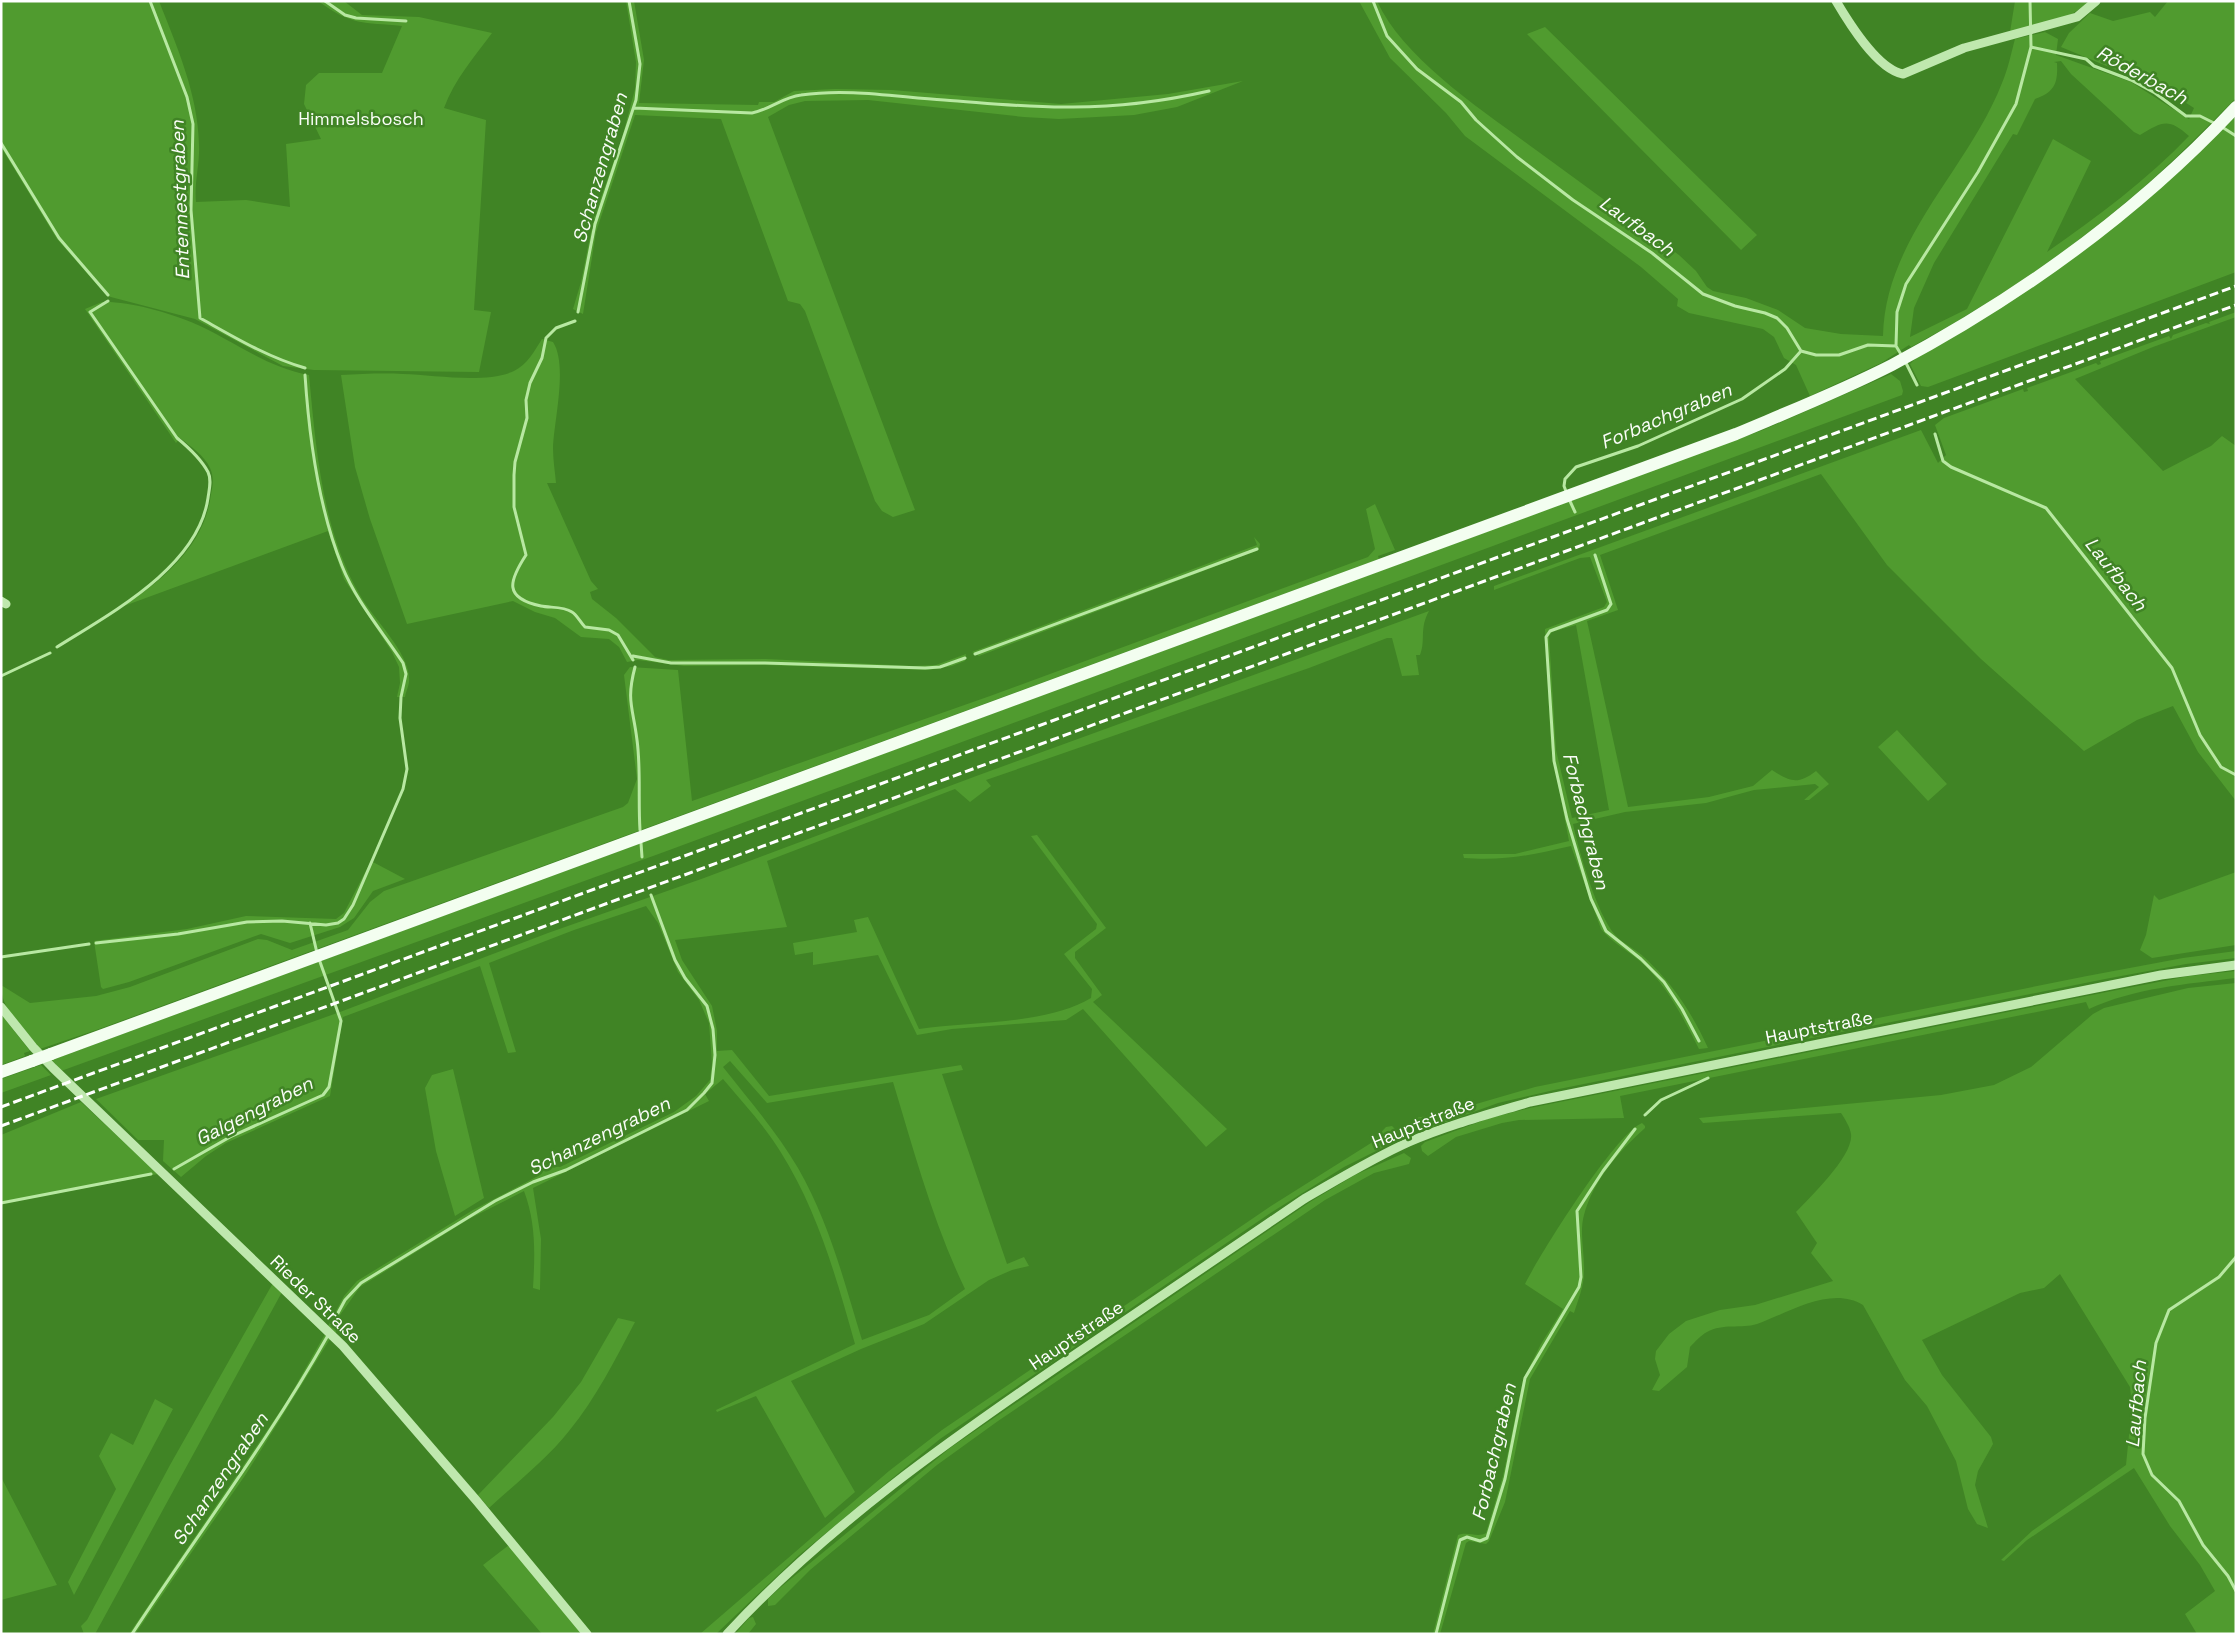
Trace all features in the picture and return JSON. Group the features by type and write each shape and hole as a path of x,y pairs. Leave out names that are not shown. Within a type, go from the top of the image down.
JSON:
{"main road":[{"path":"1,1072 1727,437 1817,400 1916,352 2008,297 2065,257 2128,208 2236,107"}],"street":[{"path":"1836,1 1847,20 1881,62 1899,74 1903,74 1964,48 2077,17 2096,1"},
{"name":"Hauptstraße","path":"727,1634 753,1606 803,1561 896,1483 986,1415 1304,1199 1361,1165 1410,1142 1471,1119 1530,1102 2161,975 2236,965"},
{"name":"Rieder Straße","path":"1,1007 33,1047 53,1068 343,1346 476,1500 588,1634"}],"green space":[{"name":"Himmelsbosch","path":"1,1 159,1 185,71 195,107 199,145 196,202 246,200 290,207 286,144 321,139 304,104 306,85 319,73 382,73 402,26 367,23 349,19 318,1 344,1 362,15 419,17 492,33 459,78 444,108 486,120 474,310 491,312 479,372 314,370 283,366 195,319 107,296 57,239 1,147"},
{"path":"626,1 634,1 644,60 639,103 758,105 759,102 774,102 794,91 835,89 892,90 1061,104 1168,94 1243,81 1177,107 1134,115 1059,119 868,100 805,101 789,105 768,117 915,510 893,517 882,511 875,501 805,311 800,304 788,301 721,119 635,115 596,232 583,314 573,309 581,282 594,217 622,138 635,89 636,62"},
{"path":"1359,1 1377,1 1389,23 1406,44 1470,102 1679,255 1696,271 1707,287 1713,291 1746,298 1778,310 1805,328 1841,334 1883,336 1887,301 1898,267 1930,205 1987,115 2004,78 2015,39 2045,32 2058,39 2056,55 2131,82 2189,119 2194,108 2169,92 2061,47 2069,33 2090,13 2113,21 2150,12 2155,17 2168,1 2236,1 2236,98 2165,168 2095,227 1993,299 1911,347 1909,345 1881,363 1810,396 1796,365 1784,358 1774,337 1763,329 1689,313 1677,306 1678,299 1641,267 1465,136 1446,113 1390,58","holes":["2061,61 2071,74 2134,132 2140,135 2165,123 2176,126 2189,136 2156,168 2121,197 2047,252 2091,161 2053,139 1967,309 1910,337 1914,308 1934,263 2013,134 2017,135 2035,99 2047,93 2054,86 2057,76 2057,63 2054,62"]},
{"path":"2015,1 2092,1 2067,17 2010,32"},
{"path":"1545,27 1757,235 1741,250 1527,34"},
{"path":"2236,116 2236,272 1928,387 1921,386 1910,364 1916,358 2174,176"},
{"path":"102,302 135,305 181,318 277,366 309,375 318,460 329,517 337,545 361,597 390,636 403,658 409,680 405,697 397,697 400,683 399,667 392,652 344,579 328,531 124,606 168,572 191,545 207,512 213,478 208,464 201,455 180,438 176,443 85,309"},
{"path":"2236,312 2236,317 2153,347 2075,379 2163,471 2211,446 2222,436 2236,446 2236,801 2198,752 2173,706 2137,720 2084,751 1981,659 1887,565 1821,474 1600,555 1618,610 1587,621 1628,807 1709,797 1753,786 1772,770 1794,780 1804,778 1816,771 1829,784 1809,800 1804,800 1819,787 1815,784 1754,790 1706,803 1625,812 1573,824 1595,898 1608,925 1618,938 1645,958 1673,989 1688,1011 1708,1048 1699,1049 1675,1004 1652,973 1610,939 1601,929 1571,846 1493,859 1464,858 1463,854 1515,854 1569,841 1551,747 1545,629 1604,607 1607,602 1590,557 1580,558 1494,590 1494,586 1921,430 1938,463 1946,455 1935,425 1944,418 2023,389 2024,392 2028,391 2027,388 2096,363 2098,365 2101,364 2100,361 2169,336 2171,339 2173,335 2206,323 2210,324 2209,322","holes":["1576,625 1609,810 1572,818 1556,750 1549,636 1552,632"]},
{"path":"542,339 553,342 557,352 560,378 553,448 556,483 547,483 591,581 598,589 590,592 592,599 616,618 655,657 668,660 766,659 913,666 936,665 966,654 965,661 952,666 928,670 765,665 684,666 638,660 627,662 619,647 609,639 581,637 555,618 535,612 513,601 407,624 370,519 355,467 341,375 395,374 475,378 502,375 514,371 523,365"},
{"path":"1891,374 1900,381 1903,391 1902,395 664,852 61,1071 52,1060 1763,430"},
{"path":"1375,504 1395,550 1378,556 1379,559 99,1029 40,1049 14,1020 5,1003 1,985 30,1003 96,996 130,987 258,939 267,940 292,950 348,930 370,902 384,891 623,807 628,803 637,779 624,675 630,667 678,670 692,801 990,696 1368,557 1375,549 1366,509"},
{"path":"1254,537 1260,544 1259,549 1256,551 979,656 972,652 1257,545"},
{"path":"1429,611 1424,623 1422,650 1420,655 1416,655 1419,675 1402,676 1392,638 1387,638 1309,668 986,780 991,786 970,802 955,789 767,861 787,927 675,940 682,960 712,1006 717,1031 717,1051 732,1050 769,1096 961,1065 963,1070 942,1074 1007,1264 1024,1257 1029,1266 1012,1270 989,1280 924,1324 861,1349 791,1381 855,1492 825,1518 756,1396 717,1412 716,1410 855,1344 825,1245 805,1197 774,1141 723,1079 705,1094 709,1101 533,1188 541,1239 540,1290 533,1288 533,1227 524,1191 469,1219 360,1287 340,1315 336,1333 328,1326 344,1296 357,1281 473,1210 538,1176 545,1165 560,1167 674,1112 696,1096 710,1080 712,1064 709,1023 699,1000 678,972 658,923 646,906 574,930 489,963 516,1052 508,1053 480,966 343,1017 330,1096 226,1143 206,1156 181,1177 163,1161 164,1140 138,1140 96,1099 340,1012 548,933 704,878 979,775","holes":["730,1061 767,1103 893,1082 943,1239 965,1289 929,1315 862,1340 835,1252 809,1188 781,1142 723,1067"]},
{"path":"1897,730 1947,784 1928,801 1878,747"},
{"path":"1037,835 1106,928 1075,952 1075,958 1102,995 1093,1002 1227,1129 1206,1147 1083,1009 1066,1020 952,1029 917,1035 878,955 813,965 813,952 795,955 793,943 857,932 854,920 868,917 919,1029 1031,1018 1073,1007 1091,998 1092,989 1064,954 1096,929 1097,924 1031,836"},
{"path":"371,861 405,879 373,891 354,918 340,927 290,943 261,934 129,982 103,989 101,987 94,941 187,929 246,916 336,919 344,913"},
{"path":"2236,872 2236,945 2152,958 2140,950 2146,935 2154,895 2159,900"},
{"path":"2236,951 2236,958 2186,964 2105,979 1554,1090 1498,1103 1419,1132 1411,1124 1416,1118 1452,1111 1535,1087 2087,976 2183,958"},
{"path":"2236,971 2236,978 2142,992 2124,996 2089,1009 2086,1002 1620,1096 1624,1118 1519,1120 1502,1123 1456,1137 1428,1156 1422,1151 1421,1146 1425,1142 1490,1118 1530,1108 2189,976"},
{"path":"2236,983 2236,1634 2197,1634 2185,1614 2215,1591 2200,1565 2170,1526 2134,1468 2027,1540 2004,1561 2001,1560 2032,1531 2126,1465 2132,1405 2130,1387 2060,1274 2044,1288 2020,1293 1922,1340 1942,1375 1991,1437 1993,1444 1978,1471 1975,1485 1988,1528 1977,1524 1968,1509 1956,1461 1927,1406 1905,1380 1863,1305 1851,1300 1824,1299 1757,1324 1713,1329 1700,1337 1690,1347 1687,1367 1659,1391 1652,1390 1660,1375 1655,1359 1656,1351 1669,1334 1686,1321 1720,1310 1755,1305 1833,1281 1811,1253 1817,1243 1796,1212 1821,1186 1846,1153 1851,1134 1841,1113 1703,1123 1699,1118 1941,1095 1994,1085 2031,1067 2093,1014 2104,1008 2188,988"},
{"path":"1,1014 30,1051 24,1053 25,1056 1,1065"},
{"path":"41,1065 51,1075 1,1093 1,1079"},
{"path":"453,1069 484,1198 455,1216 436,1151 425,1088 432,1075"},
{"path":"81,1102 158,1174 1,1204 1,1135"},
{"path":"1642,1123 1645,1128 1608,1167 1588,1202 1582,1229 1584,1277 1574,1313 1570,1311 1530,1379 1505,1502 1489,1541 1486,1544 1469,1541 1466,1543 1440,1634 1433,1634 1458,1535 1486,1533 1503,1476 1523,1380 1541,1344 1563,1309 1525,1284 1561,1223 1597,1171 1614,1149 1630,1132"},
{"path":"1392,1126 1398,1132 1396,1141 1344,1167 1269,1214 940,1439 798,1556 716,1634 700,1634 889,1471 942,1430 1271,1206 1371,1143 1386,1127"},
{"path":"1404,1153 1411,1158 1409,1164 1374,1173 1325,1200 998,1421 937,1465 810,1570 775,1605 768,1606 768,1599 781,1587 950,1448 1310,1202 1355,1175"},
{"path":"273,1283 282,1292 95,1634 84,1634 81,1626 87,1620 170,1465"},
{"path":"618,1318 635,1322 588,1405 551,1452 489,1508 478,1495 553,1417 581,1382"},
{"path":"325,1334 330,1339 246,1474 135,1634 129,1634 287,1401"},
{"path":"155,1399 173,1409 74,1595 68,1582 116,1489 99,1456 111,1433 133,1445"},
{"path":"1,1477 57,1585 1,1600"},
{"path":"509,1545 582,1634 542,1634 483,1565"},
{"path":"753,1617 756,1624 748,1634 735,1634 749,1618"}],"waterway":[{"name":"Entennestgraben","path":"150,1 187,97 193,124 191,210 200,318 264,352 305,368"},
{"path":"325,1 345,15 356,18 406,21"},
{"name":"Schanzengraben","path":"578,312 595,224 636,100 640,64 629,1"},
{"name":"Laufbach","path":"1373,1 1387,36 1417,69 1461,102 1476,120 1517,157 1573,200 1652,253 1703,294 1735,306 1765,313 1777,318 1787,328 1801,351 1816,355 1839,355 1868,345 1896,346"},
{"path":"1896,346 1897,312 1906,284 1978,172 2016,104 2031,47 2030,1"},
{"name":"Röderbach","path":"2031,47 2086,59 2094,66 2131,80 2155,93 2186,116 2200,116 2216,124"},
{"path":"634,108 752,113 794,96 837,92 1025,106 1090,107 1141,103 1209,91"},
{"name":"Röderbach","path":"2222,127 2236,136"},
{"path":"1,143 59,238 108,295"},
{"path":"57,647 126,603 170,567 188,546 201,523 208,498 210,482 205,467 177,438 90,312 108,301"},
{"name":"Schanzengraben","path":"575,321 556,328 546,338 542,358 530,383 526,400 527,418 515,462 514,475 514,507 526,555 513,580 513,587 515,593 529,603 568,610 585,627 609,630 618,635 633,660"},
{"name":"Laufbach","path":"1896,346 1902,356"},
{"name":"Forbachgraben","path":"1567,494 1564,486 1565,479 1576,467 1638,446 1742,399 1785,369 1801,351"},
{"name":"Laufbach","path":"1905,361 1917,385"},
{"name":"Entennestgraben","path":"96,943 178,934 247,922 282,921 326,925 338,923 344,919 353,905 403,789 407,769 400,718 401,697 406,674 403,663 354,591 334,544 316,472 305,375"},
{"name":"Laufbach","path":"1935,434 1943,461 1951,467 2046,508 2172,668 2200,735 2221,767 2236,775"},
{"name":"Forbachgraben","path":"1569,499 1575,512"},
{"path":"975,654 1257,549"},
{"name":"Forbachgraben","path":"1595,555 1611,604 1607,610 1550,631 1546,637 1554,761 1567,819 1591,899 1606,931 1641,959 1664,982 1682,1009 1699,1041"},
{"path":"1,676 50,653"},
{"path":"633,656 671,663 765,663 925,668 940,667 965,658"},
{"name":"Schanzengraben","path":"635,667 631,688 631,704 638,751 640,830"},
{"name":"Schanzengraben","path":"641,843 642,857"},
{"name":"Schanzengraben","path":"332,1324 345,1300 361,1283 495,1201 533,1182 566,1170 687,1110 712,1083 715,1055 713,1029 707,1006 685,978 675,960 651,895"},
{"name":"Galgengraben","path":"310,923 317,953"},
{"name":"Entennestgraben","path":"1,957 89,944"},
{"name":"Galgengraben","path":"174,1169 230,1137 323,1095 329,1087 341,1021 319,959"},
{"name":"Forbachgraben","path":"1645,1115 1661,1100 1708,1078"},
{"name":"Forbachgraben","path":"1436,1634 1460,1540 1467,1537 1480,1541 1487,1538 1505,1479 1525,1378 1579,1287 1581,1277 1577,1211 1603,1171 1635,1129"},
{"name":"Galgengraben","path":"1,1203 151,1174"},
{"name":"Laufbach","path":"2236,1257 2219,1277 2169,1310 2156,1343 2145,1418 2143,1454 2152,1475 2179,1501 2203,1545 2228,1576 2236,1591"},
{"name":"Schanzengraben","path":"132,1634 257,1450 327,1337"}],"railway":[{"path":"1,1107 2236,286"},
{"path":"1,1126 2236,305"}]}
